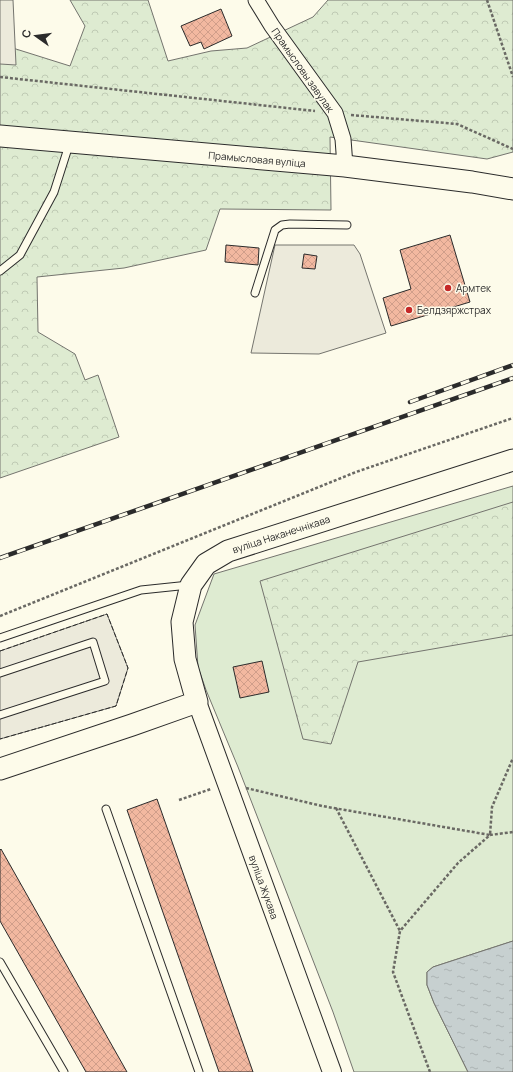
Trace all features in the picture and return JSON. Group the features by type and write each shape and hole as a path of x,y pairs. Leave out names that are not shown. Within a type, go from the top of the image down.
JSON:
{"main road":[{"name":"Прамысловая вуліца","path":"0,136 345,166 472,182 513,189"},
{"name":"вуліца Наканечнікава","path":"197,702 185,659 182,622 191,585 206,564 228,551 513,460"},
{"path":"0,769 197,702"}],"street":[{"name":"Прамысловы завулак","path":"256,0 272,26 335,113 343,139 345,166"},
{"name":"вуліца Жукава","path":"197,702 332,1072"}],"lane":[{"path":"0,271 20,255 54,192 70,142"},
{"path":"255,293 275,230 282,225 290,224 347,225"},
{"path":"0,638 142,590 191,585"},
{"path":"0,673 93,642 105,681 0,715"},
{"path":"106,809 199,1072"},
{"path":"0,962 64,1072"}],"path":[{"path":"487,0 513,77"},
{"path":"0,77 335,113 457,124 513,150"},
{"path":"0,616 356,472 513,418"},
{"path":"430,1072 393,972 400,931 458,863 490,835 492,807 513,758"},
{"path":"179,800 226,783 336,808 490,835 513,832"},
{"path":"336,808 400,931"}],"green space":[{"path":"70,0 148,0 168,61 211,51 247,48 313,17 328,0 513,0 513,152 487,159 330,137 331,210 220,209 206,250 124,268 37,277 38,332 75,354 85,380 98,375 119,437 0,478 0,44 70,66 85,26"},
{"path":"513,486 513,941 433,967 427,972 427,985 434,1003 468,1072 354,1072 333,1012 238,767 206,690 198,667 195,625 214,574"},
{"path":"513,502 513,635 358,662 331,744 303,739 260,581"}],"shaded area":[{"path":"0,0 13,0 16,65 0,64"},
{"path":"275,245 354,245 360,254 386,333 319,354 251,353"},
{"path":"107,614 128,668 116,706 0,739 0,651"}],"water":[{"path":"513,941 513,1072 468,1072 434,1003 427,985 427,972 433,967"}],"building":[{"path":"221,9 232,36 204,49 201,42 190,46 181,26"},
{"path":"450,235 470,302 391,326 383,298 411,289 400,250"},
{"path":"226,245 259,248 258,265 225,262"},
{"path":"304,254 317,256 315,269 302,268"},
{"path":"262,661 269,692 240,698 233,667"},
{"path":"157,799 253,1072 219,1072 127,810"},
{"path":"1,849 127,1072 86,1072 0,921"}],"railway":[{"path":"410,402 513,365"},
{"path":"0,558 513,378"}],"fence":[{"path":"0,651 107,614 128,668 116,706 0,739"}],"place":[{"name":"Армтек","path":"448,288"},
{"name":"Белдзяржстрах","path":"409,310"}]}
